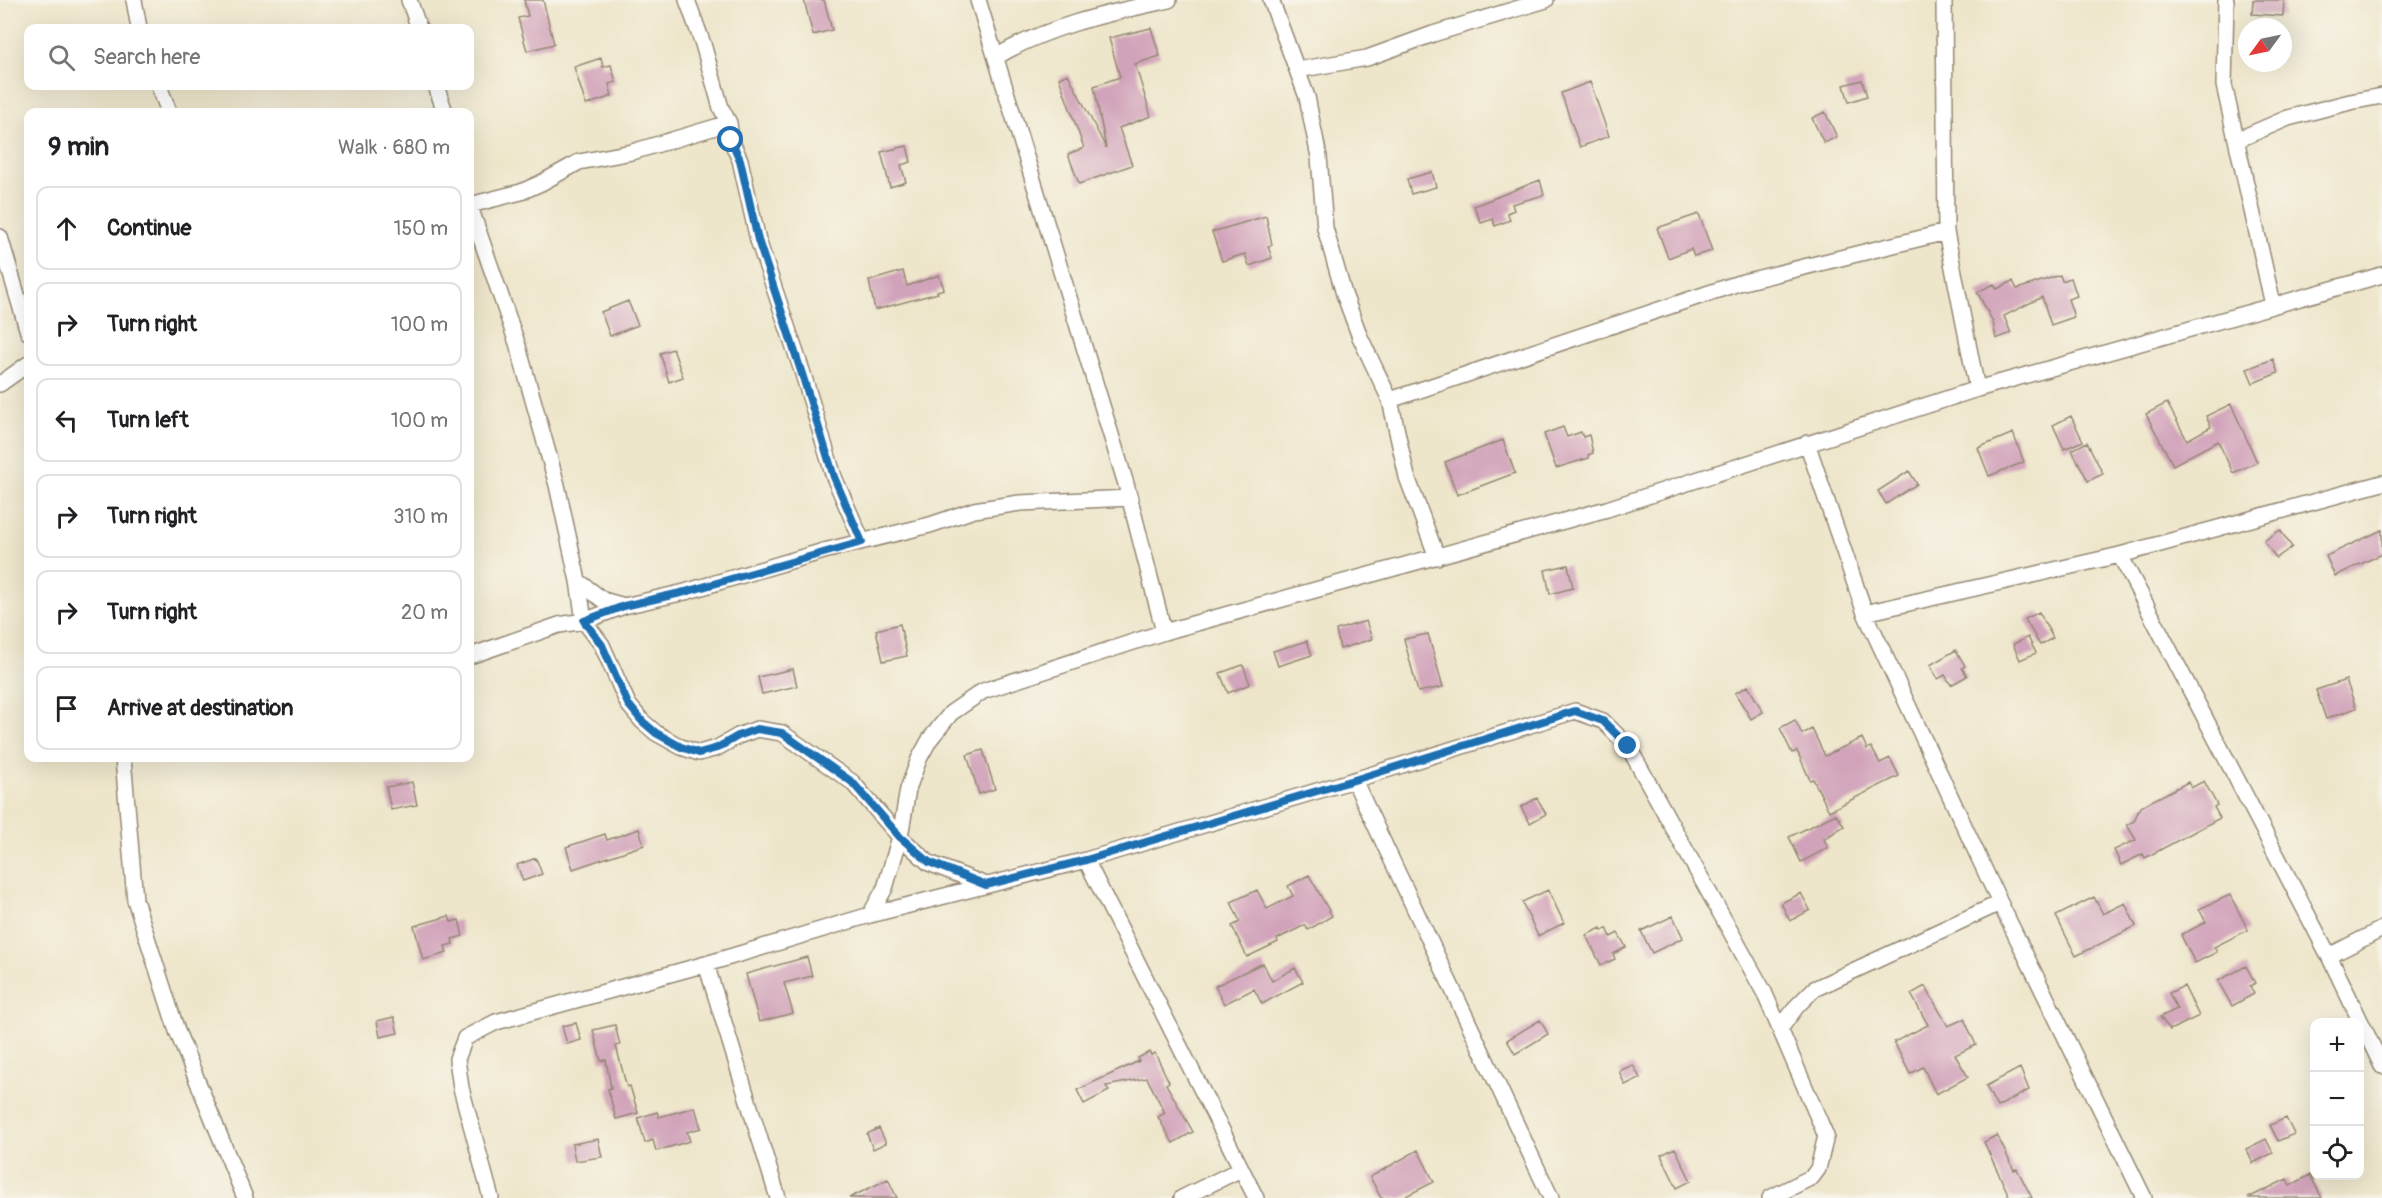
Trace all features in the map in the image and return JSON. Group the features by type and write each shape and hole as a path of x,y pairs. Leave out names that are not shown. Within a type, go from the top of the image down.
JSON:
{"street":[{"path":"134,0 138,24"},
{"path":"409,0 418,24"},
{"path":"687,0 703,44 721,108 729,123 731,140 740,160 758,240 834,477 862,542"},
{"path":"978,0 1130,498 1164,632"},
{"path":"996,57 1019,42 1057,28 1169,0"},
{"path":"1271,0 1307,98 1319,157 1325,228 1344,294 1360,337 1390,400 1407,477 1437,557"},
{"path":"1944,0 1946,232 1977,389"},
{"path":"2226,0 2224,85 2273,304"},
{"path":"1297,70 1367,58 1433,34 1540,1"},
{"path":"161,90 167,108"},
{"path":"437,90 444,108"},
{"path":"2237,140 2288,118 2382,96"},
{"path":"474,205 521,192 579,162 653,147 729,123"},
{"path":"474,218 517,343 557,485 578,580 584,621 602,645 628,704 656,733 681,747 699,753 717,748 738,736 757,729 782,733 852,782 900,837 929,862 986,885"},
{"path":"1390,400 1739,283 1946,232"},
{"path":"0,237 24,318"},
{"path":"870,915 885,888 900,837 908,789 919,759 930,739 951,713 983,691 1164,632 1607,509 1977,389 2382,275"},
{"path":"0,384 24,367"},
{"path":"1807,443 1865,613 2000,903 2144,1198"},
{"path":"1865,613 2120,555 2382,483"},
{"path":"474,655 559,625 584,621 624,606 685,592 930,525 974,510 1009,504 1130,498"},
{"path":"2120,555 2329,956 2382,1066"},
{"path":"578,580 603,600 624,606"},
{"path":"491,1198 461,1088 457,1059 465,1038 496,1022 706,964 870,915 1086,860 1575,711 1603,721 1628,746 1764,992 1826,1136 1818,1169 1812,1177 1770,1198"},
{"path":"123,762 135,900 177,1031 245,1198"},
{"path":"1354,780 1551,1198"},
{"path":"1086,860 1256,1198"},
{"path":"1780,1029 1797,1006 1814,989 2000,903"},
{"path":"2329,956 2382,929"},
{"path":"706,964 778,1198"},
{"path":"1182,1198 1241,1168"}],"building":[{"path":"524,0 543,0 554,44 527,51 518,18 528,16"},
{"path":"804,0 824,0 832,30 813,35"},
{"path":"2253,0 2284,0 2283,16 2252,14"},
{"path":"1151,28 1160,56 1135,64 1151,116 1119,128 1132,165 1079,184 1068,154 1084,148 1059,78 1068,74 1106,148 1094,86 1120,77 1109,38"},
{"path":"601,58 603,67 611,65 616,82 609,84 612,96 586,105 574,67"},
{"path":"1862,80 1867,96 1849,102 1844,85"},
{"path":"1590,82 1609,136 1580,147 1561,93"},
{"path":"1825,112 1837,137 1824,143 1812,118"},
{"path":"907,146 911,162 901,165 906,182 890,187 881,152"},
{"path":"1432,172 1436,187 1411,194 1407,179"},
{"path":"1540,180 1544,195 1512,204 1514,210 1507,213 1510,220 1495,226 1493,219 1481,223 1474,206"},
{"path":"1699,214 1712,251 1694,256 1691,249 1668,258 1657,228"},
{"path":"1266,216 1272,245 1268,246 1272,258 1249,266 1245,254 1222,261 1212,232"},
{"path":"903,271 907,286 939,275 944,289 937,291 938,293 875,310 869,281"},
{"path":"2060,275 2062,281 2071,278 2077,296 2068,299 2074,317 2051,325 2042,297 2004,316 2011,333 1996,339 1993,322 1977,292 1994,284 1997,289 2013,281 2017,289"},
{"path":"628,301 638,325 610,336 601,312"},
{"path":"673,349 683,377 669,382 660,353"},
{"path":"2273,359 2278,373 2253,383 2247,369"},
{"path":"2167,403 2187,440 2211,427 2206,416 2231,404 2257,462 2233,473 2218,441 2173,465 2146,414"},
{"path":"2071,416 2083,441 2064,449 2053,425"},
{"path":"1563,427 1567,437 1581,432 1583,437 1589,435 1593,453 1588,455 1589,458 1556,468 1544,434"},
{"path":"2013,433 2024,462 1989,476 1978,448"},
{"path":"1503,440 1515,473 1457,495 1445,462"},
{"path":"2087,442 2103,474 2088,481 2072,450"},
{"path":"1909,471 1917,484 1886,504 1878,491"},
{"path":"2280,530 2292,547 2276,558 2264,541"},
{"path":"2382,530 2382,554 2335,576 2326,556"},
{"path":"1568,565 1573,588 1550,594 1545,570"},
{"path":"2039,612 2053,638 2040,645 2025,619"},
{"path":"1366,621 1372,639 1340,649 1336,630"},
{"path":"900,624 907,656 883,661 876,630"},
{"path":"1428,634 1443,687 1418,692 1404,639"},
{"path":"2028,637 2036,653 2020,660 2013,644"},
{"path":"1307,641 1312,655 1278,666 1273,651"},
{"path":"1956,650 1965,666 1962,668 1967,676 1951,685 1945,675 1938,679 1930,665"},
{"path":"1243,665 1250,684 1228,693 1220,673"},
{"path":"793,669 797,686 762,694 758,677"},
{"path":"2346,680 2356,708 2326,719 2316,690"},
{"path":"1748,686 1763,712 1751,719 1735,693"},
{"path":"1795,720 1802,734 1812,729 1825,756 1862,738 1867,749 1871,747 1880,763 1890,758 1899,776 1829,811 1813,779 1810,780 1797,751 1792,753 1780,728"},
{"path":"983,750 995,789 979,794 967,755"},
{"path":"2204,781 2217,805 2214,807 2220,818 2145,858 2143,854 2121,865 2114,850 2136,840 2127,825 2134,821 2140,807 2188,782 2191,788"},
{"path":"412,782 417,805 391,810 386,787"},
{"path":"1537,798 1546,814 1530,823 1521,807"},
{"path":"1836,814 1844,826 1824,839 1828,848 1801,862 1789,837"},
{"path":"639,829 644,845 573,869 566,847 605,834 607,840"},
{"path":"536,858 542,874 523,881 517,865"},
{"path":"1309,875 1332,916 1308,930 1305,925 1277,939 1278,942 1247,957 1232,926 1240,922 1231,902 1257,890 1267,909 1293,896 1288,886"},
{"path":"1548,890 1564,923 1538,936 1522,902"},
{"path":"1801,893 1810,910 1790,921 1781,903"},
{"path":"2230,895 2248,930 2214,947 2217,952 2195,963 2181,935 2206,922 2199,909"},
{"path":"2094,897 2103,914 2125,903 2136,926 2076,956 2056,916"},
{"path":"449,916 451,922 459,920 463,936 452,939 453,944 445,946 447,953 423,960 414,926"},
{"path":"1673,916 1683,938 1652,953 1641,931"},
{"path":"1601,928 1602,931 1607,928 1611,937 1618,933 1626,947 1613,954 1615,959 1601,965 1586,935"},
{"path":"807,957 812,976 784,983 793,1013 759,1022 746,974"},
{"path":"1263,963 1272,981 1295,968 1303,982 1262,1004 1254,989 1224,1004 1215,986"},
{"path":"2246,966 2255,983 2250,986 2254,994 2232,1006 2218,981"},
{"path":"1925,986 1948,1026 1964,1019 1976,1045 1955,1055 1968,1077 1936,1094 1923,1067 1910,1074 1894,1042 1928,1025 1911,994"},
{"path":"2184,986 2199,1016 2170,1030 2160,1017 2177,1009 2169,993"},
{"path":"394,1017 398,1033 380,1037 377,1021"},
{"path":"1540,1020 1548,1034 1515,1054 1507,1040"},
{"path":"576,1023 581,1040 567,1044 562,1026"},
{"path":"615,1025 620,1045 616,1046 626,1084 627,1087 630,1086 638,1113 616,1119 608,1089 611,1088 606,1060 601,1061 593,1030"},
{"path":"1149,1052 1151,1055 1155,1053 1169,1082 1166,1084 1193,1132 1173,1143 1158,1117 1165,1113 1147,1078 1106,1086 1109,1091 1084,1104 1077,1090 1139,1061 1138,1058"},
{"path":"1633,1065 1640,1078 1625,1085 1619,1071"},
{"path":"2020,1068 2029,1090 1997,1107 1986,1086"},
{"path":"695,1107 701,1128 687,1132 690,1141 656,1151 653,1140 645,1143 638,1118 657,1112 659,1117"},
{"path":"2286,1118 2294,1134 2278,1141 2270,1125"},
{"path":"879,1128 886,1143 873,1149 867,1134"},
{"path":"1997,1135 2014,1170 2017,1169 2032,1198 2010,1198 1984,1142"},
{"path":"598,1139 602,1157 575,1161 572,1144"},
{"path":"2266,1139 2273,1153 2253,1163 2246,1149"},
{"path":"1675,1148 1691,1181 1677,1188 1661,1155"},
{"path":"1418,1150 1434,1182 1402,1198 1381,1198 1370,1177"},
{"path":"2310,1175 2310,1180 2313,1180 2322,1198 2248,1198 2287,1179 2290,1186"},
{"path":"888,1179 897,1198 849,1198"}],"route":[{"path":"731,140 740,160 743,182 758,240 834,477 862,542 685,592 624,606 584,621 602,645 628,704 656,733 681,747 699,753 717,748 738,736 757,729 782,733 852,782 900,837 929,862 956,875 986,885 1086,860 1575,711 1603,721 1628,746"}]}
